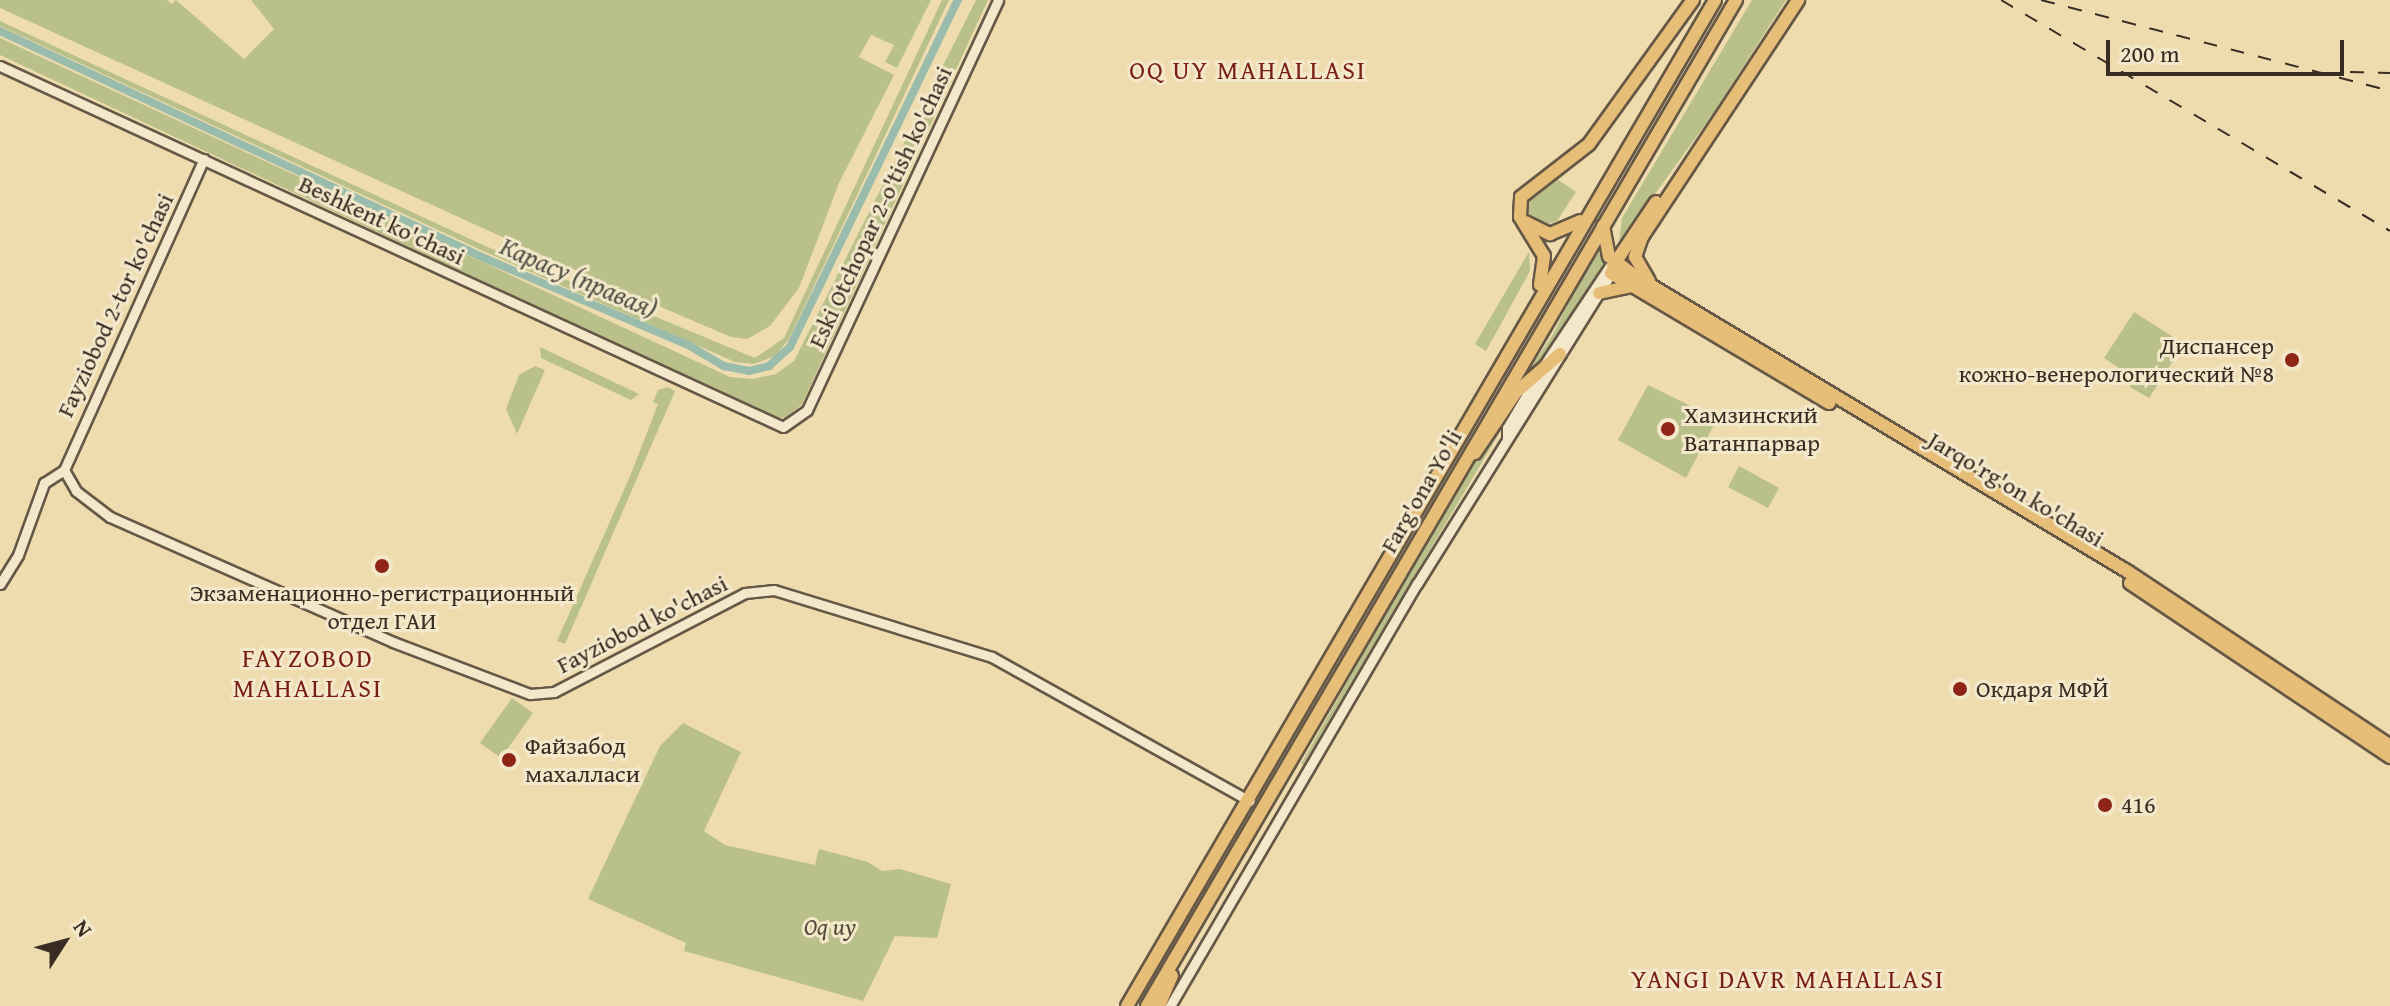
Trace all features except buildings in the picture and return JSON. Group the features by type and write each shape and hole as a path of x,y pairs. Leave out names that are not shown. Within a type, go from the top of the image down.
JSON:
{"main road":[{"name":"Farg'ona Yo'li","path":"1127,1006 1250,801 1585,215 1715,0"},
{"name":"Farg'ona Yo'li","path":"1147,1006 1604,219 1736,0"},
{"path":"1614,266 1711,132 1798,0"},
{"path":"1537,300 1544,256 1520,217 1524,192 1589,144 1689,2"},
{"name":"Farg'ona Yo'li","path":"1614,266 1642,237 1711,132"},
{"path":"1520,217 1550,234 1566,230 1585,215"},
{"path":"1604,219 1603,240 1614,266"},
{"path":"1642,237 1635,257 1653,287"},
{"name":"Jarqo'rg'on ko'chasi","path":"1614,266 1631,286 2089,558 2390,757"},
{"name":"Jarqo'rg'on ko'chasi","path":"1614,266 2127,571 2390,746"},
{"path":"1599,293 1631,286"},
{"path":"1452,479 1516,392 1560,354"},
{"path":"1159,1006 1198,922"}],"street":[{"name":"Eski Otchopar 2-o'tish ko'chasi","path":"791,425 807,410 998,0"},
{"name":"Beshkent ko'chasi","path":"0,66 761,419 791,425"},
{"name":"Fayziobod 2-tor ko'chasi","path":"0,584 18,555 44,483 64,470 204,159"},
{"name":"Farg'ona Yo'li","path":"1170,1006 1507,438 1614,266"},
{"name":"Farg'ona Yo'li","path":"1507,438 1507,428 1541,371 1614,266"},
{"name":"Fayziobod ko'chasi","path":"64,470 76,491 110,517 393,642 530,694 554,692 745,593 774,590 992,657 1250,801"}],"green space":[{"path":"0,0 167,0 172,4 176,0 244,59 274,29 251,0 931,0 897,68 885,62 894,45 871,35 859,57 894,75 839,183 799,288 770,326 747,339 731,337 579,272 0,8"},
{"path":"942,0 949,0 789,339 775,356 754,364 735,362 481,250 0,26 0,21 483,245 755,358 784,338"},
{"path":"976,0 988,0 802,404 785,418 770,416 0,55 0,38 730,377 753,379 776,374 794,361"},
{"path":"1752,0 1786,0 1712,115 1619,244 1622,218"},
{"path":"1557,179 1576,192 1557,221 1542,226 1528,214 1527,201"},
{"path":"1597,247 1604,263 1545,356 1519,384 1552,336"},
{"path":"1529,252 1530,271 1486,351 1475,344"},
{"path":"2134,312 2184,344 2149,398 2130,387 2134,378 2104,358"},
{"path":"540,347 639,394 631,400 541,358"},
{"path":"535,366 545,370 517,434 506,409 519,375"},
{"name":"Хамзинский Ватанпарвар","path":"1648,385 1717,419 1686,478 1618,440"},
{"path":"1527,386 1303,765 1301,764 1459,483"},
{"path":"668,387 675,391 565,644 557,641 631,474 658,404 653,402 658,390"},
{"path":"1739,466 1779,488 1768,508 1728,487"},
{"path":"512,698 533,713 501,758 480,743"},
{"name":"Oq uy","path":"683,723 741,752 704,831 725,845 815,865 819,849 868,862 882,871 900,869 951,884 937,938 895,936 863,1001 684,951 686,943 588,899 660,746"}],"waterway":[{"name":"Карасу (правая)","path":"0,31 484,258 688,345 724,366 749,371 769,366 790,347 958,0"}],"railway":[{"path":"2001,0 2390,231"},
{"path":"2041,0 2390,91"},
{"path":"2350,72 2390,73"}],"place":[{"name":"Диспансер кожно-венерологический №8","path":"2292,360"},
{"name":"Хамзинский Ватанпарвар","path":"1668,429"},
{"name":"Экзаменационно-регистрационный отдел ГАИ","path":"382,566"},
{"name":"Окдаря МФЙ","path":"1960,689"},
{"name":"Файзабод махалласи","path":"509,760"},
{"name":"416","path":"2105,805"}],"district":[{"name":"OQ UY MAHALLASI","path":"1248,70"},
{"name":"FAYZOBOD MAHALLASI","path":"308,673"},
{"name":"YANGI DAVR MAHALLASI","path":"1788,979"}]}
